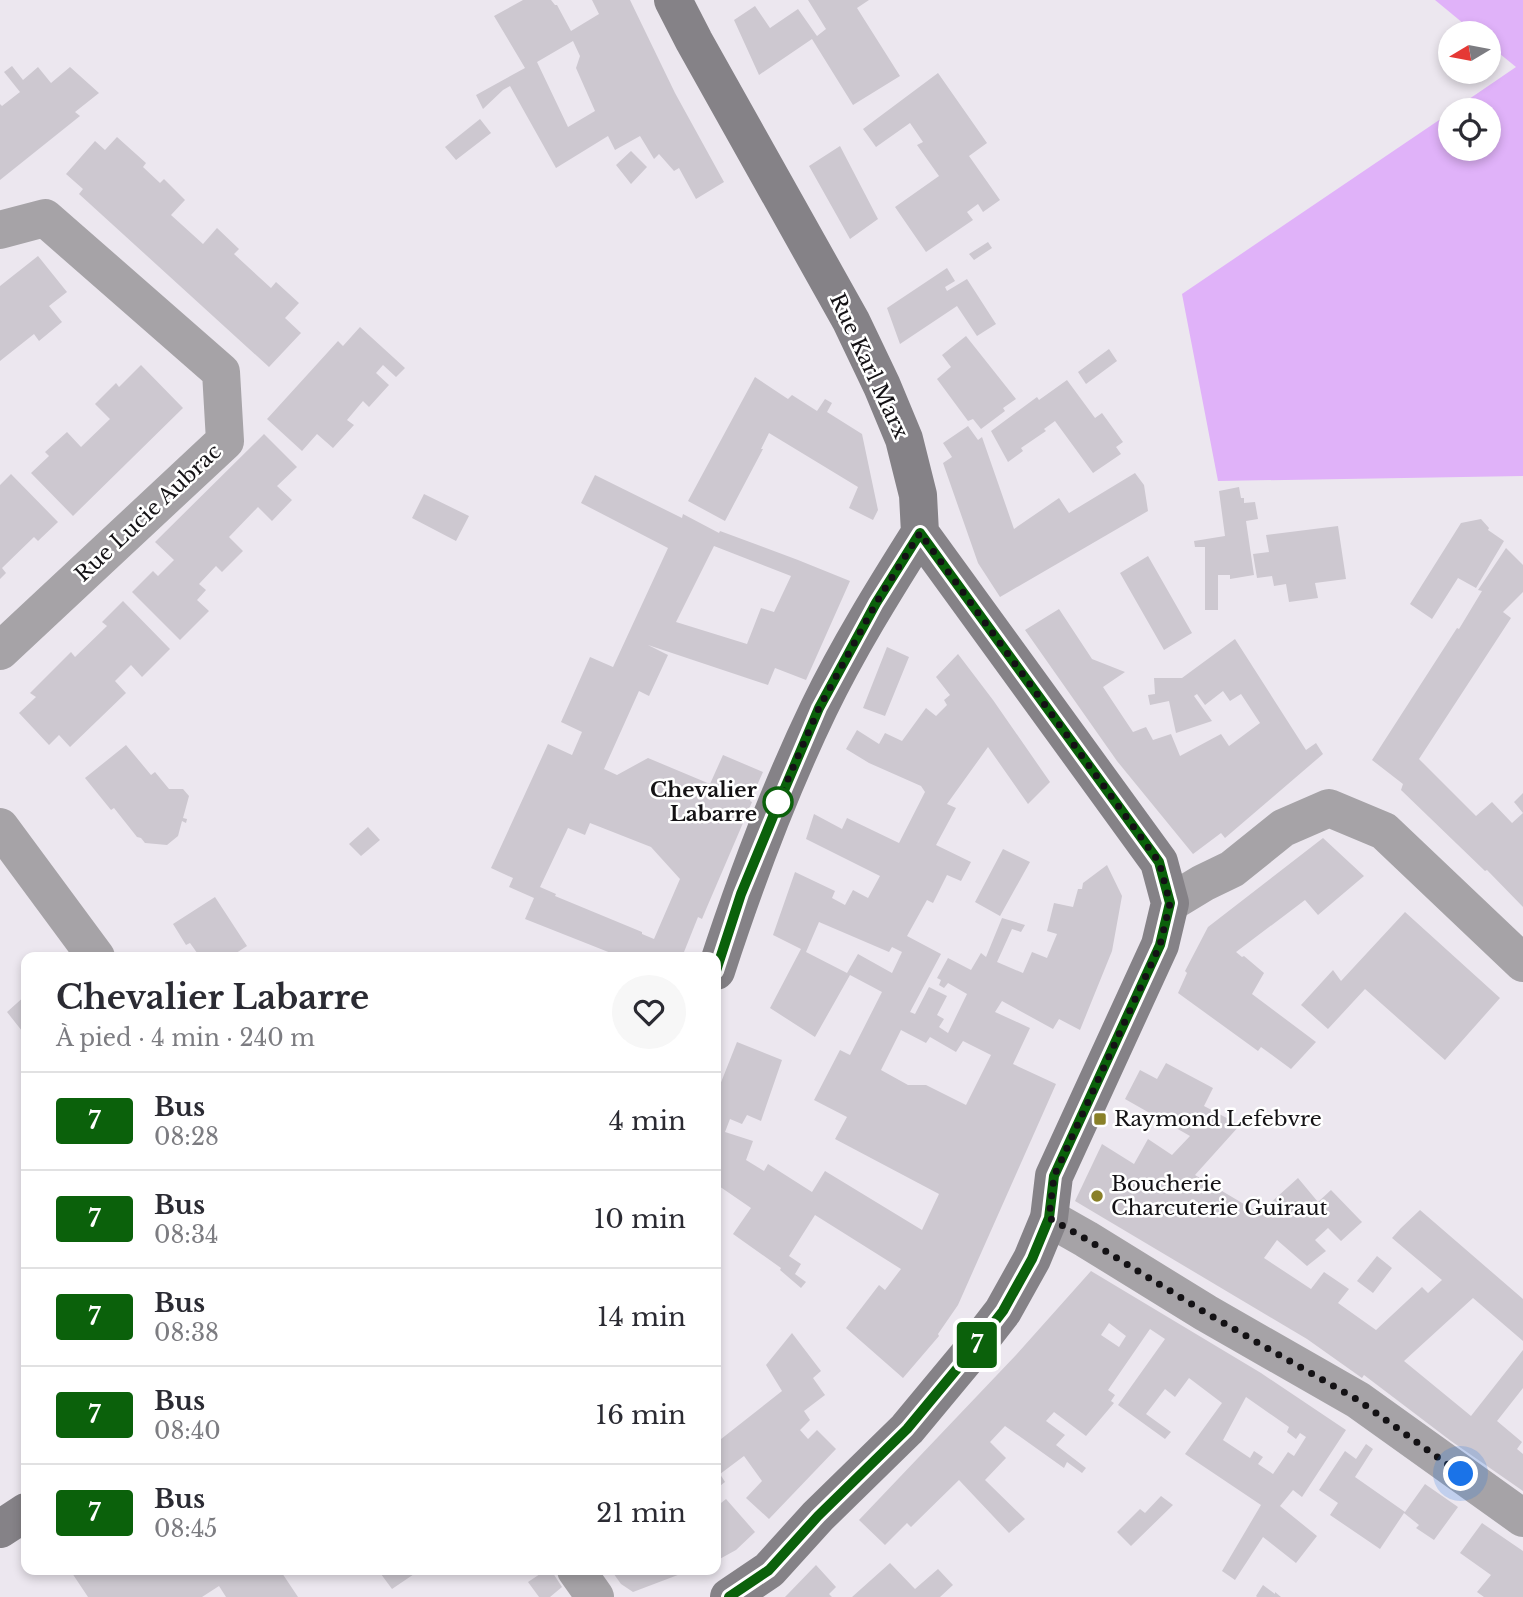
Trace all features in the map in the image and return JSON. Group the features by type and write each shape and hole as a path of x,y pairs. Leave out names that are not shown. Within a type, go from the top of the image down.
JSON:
{"street":[{"name":"Rue Karl Marx","path":"673,0 851,321 882,386 910,461 918,495 920,533"},
{"name":"Rue Lucie Aubrac","path":"0,230 45,218 221,372 225,442 0,651"},
{"path":"721,956 741,894 819,708 876,603 920,533 1159,862 1170,903 1160,945 1054,1176 1049,1218 1032,1259 1003,1311 907,1429 818,1516 769,1570 729,1597"},
{"path":"1170,903 1232,869 1283,828 1329,808 1384,831 1523,963"},
{"path":"0,827 92,952"},
{"path":"1049,1218 1206,1313 1358,1400 1523,1518"},
{"path":"0,1529 21,1515"},
{"path":"580,1575 595,1597"}],"shaded area":[{"path":"1435,0 1523,0 1523,476 1218,481 1182,294 1438,121 1438,161 1501,161 1501,98 1471,98 1491,84 1502,84 1502,77 1516,67 1502,56 1502,21 1460,21"}],"building":[{"path":"523,0 551,0 557,5 571,31 599,14 592,0 630,0 675,93 724,182 696,199 679,168 674,171 659,154 654,159 640,136 615,150 608,136 556,168 510,86 483,109 476,95 525,68 494,16","holes":["573,41 580,56 576,68 595,111 568,127 537,62"]},
{"path":"808,0 869,0 857,8 900,76 853,105 812,39 759,75 734,20 755,6 770,28 798,9 817,36 826,29"},
{"path":"12,66 23,80 38,67 51,83 70,67 99,93 75,112 80,116 0,180 0,104 2,106 20,92 4,72"},
{"path":"938,73 987,143 969,156 1000,200 983,212 978,204 967,212 973,220 926,252 895,207 939,176 917,145 923,142 910,123 876,147 863,129"},
{"path":"480,119 491,133 456,160 445,147"},
{"path":"117,137 146,163 143,167 160,183 164,179 185,200 171,215 203,244 217,228 239,249 234,254 271,288 276,282 299,303 285,318 301,333 269,367 79,194 83,189 66,174 95,141 105,150"},
{"path":"840,146 878,219 850,239 809,166"},
{"path":"631,151 647,167 631,184 616,165"},
{"path":"988,242 992,248 974,260 969,254"},
{"path":"38,256 67,292 49,306 62,322 39,341 34,334 0,361 0,286"},
{"path":"947,268 955,281 945,287 947,291 967,279 996,324 977,336 957,306 900,344 887,308"},
{"path":"360,327 405,368 396,377 383,365 376,373 389,385 369,407 363,401 347,420 354,425 333,448 317,434 302,451 267,419 338,341 343,346"},
{"path":"966,336 1016,399 981,429 973,419 968,421 937,379 951,367 942,355"},
{"path":"1109,349 1117,361 1086,384 1078,372"},
{"path":"141,365 183,408 73,516 31,473 49,456 45,452 67,432 81,447 110,419 95,404 116,383 119,387"},
{"path":"755,377 788,399 792,395 817,411 825,399 832,403 827,412 862,434 878,510 873,520 849,508 858,487 769,433 725,521 688,501"},
{"path":"1067,380 1095,418 1102,413 1123,442 1116,447 1121,454 1093,473 1055,421 1008,462 991,431 1037,397 1039,400"},
{"path":"968,426 978,440 982,437 1014,529 1059,498 1069,513 1135,473 1144,485 1148,511 1000,597 978,563 943,463 952,457 943,443"},
{"path":"264,434 297,467 277,486 292,500 272,521 258,507 229,537 243,551 222,572 216,566 199,584 206,590 197,600 209,611 180,640 132,592 153,571 158,576 174,560 155,542"},
{"path":"11,474 58,522 38,541 34,537 2,568 6,573 0,579 0,485"},
{"path":"595,475 682,518 683,514 719,533 720,531 850,581 806,680 775,668 768,685 648,645 668,655 649,696 639,691 604,769 617,775 648,758 710,784 723,755 763,772 702,919 698,917 684,952 608,952 525,919 534,898 509,887 513,878 491,868 548,744 572,755 582,732 561,722 590,657 613,667 668,548 581,503","holes":["714,546 791,576 774,612 761,608 747,644 676,622","590,823 651,847 680,879 654,939 540,887 568,828 585,835"]},
{"path":"1239,487 1244,503 1255,502 1258,519 1246,521 1254,575 1230,579 1230,575 1218,575 1218,610 1205,610 1205,547 1195,547 1194,541 1225,536 1219,491"},
{"path":"424,494 469,516 456,541 412,518"},
{"path":"1481,519 1488,530 1504,541 1476,588 1458,578 1432,619 1410,604 1461,523"},
{"path":"1338,526 1346,579 1315,583 1318,598 1289,602 1286,584 1274,586 1272,576 1257,578 1253,554 1269,552 1266,535"},
{"path":"1506,548 1523,565 1523,592 1503,612 1511,618 1419,759 1476,816 1492,802 1512,823 1523,813 1523,907 1401,790 1403,784 1372,760 1457,628 1459,629 1482,591 1478,590"},
{"path":"1148,556 1192,633 1164,650 1120,573"},
{"path":"123,601 170,649 142,677 131,665 115,681 126,693 70,747 59,735 49,745 19,713 36,697 30,693 71,652 75,657 107,626 102,622"},
{"path":"1059,609 1092,659 1125,672 1103,687 1133,732 1146,727 1153,740 1171,734 1180,756 1221,734 1229,746 1260,723 1241,694 1230,701 1223,691 1205,705 1197,694 1194,696 1212,721 1176,733 1169,701 1150,705 1148,695 1155,694 1154,678 1182,678 1235,639 1306,750 1316,743 1323,754 1225,838 1221,833 1193,854 1117,761 1025,630"},
{"path":"887,647 909,657 885,716 863,708"},
{"path":"958,654 1050,782 1028,804 988,747 947,804 956,808 936,845 971,862 961,881 947,875 933,903 927,900 907,936 941,954 910,1012 915,1014 929,987 947,996 937,1015 944,1019 939,1027 948,1033 967,994 948,983 944,988 939,985 941,980 937,978 948,958 971,970 981,953 986,957 1002,918 1025,925 1021,932 1012,929 997,962 1023,973 1032,952 1047,958 1057,934 1047,931 1054,903 1073,907 1078,889 1082,889 1083,883 1107,865 1122,896 1112,951 1080,1030 1059,1019 1053,1029 1002,1001 995,1012 1030,1028 1013,1064 1056,1084 958,1305 939,1336 903,1378 846,1328 879,1285 885,1290 901,1269 815,1215 789,1256 801,1264 795,1274 806,1282 801,1288 780,1270 781,1268 733,1234 751,1208 721,1187 721,1082 737,1042 782,1060 761,1121 747,1115 742,1124 730,1119 725,1132 753,1141 746,1160 764,1171 768,1164 812,1192 825,1171 922,1230 939,1194 835,1139 847,1117 814,1100 840,1050 850,1055 882,992 850,975 815,1037 770,1008 801,949 773,935 795,872 835,891 832,898 845,905 853,890 868,898 880,876 806,839 814,814 842,829 847,818 899,843 925,792 921,786 869,763 846,749 857,730 879,744 885,733 902,741 926,708 936,716 947,705 944,700 950,695 936,677","holes":["819,922 889,952 892,947 902,952 892,973 858,954 847,973 806,952","901,1030 926,1043 930,1037 956,1052 963,1041 991,1055 966,1105 926,1085 908,1085 881,1070"]},
{"path":"126,745 151,775 155,772 169,789 183,789 189,796 183,818 187,819 186,823 182,821 178,836 167,845 145,843 137,837 85,778"},
{"path":"1523,793 1523,813 1514,802"},
{"path":"368,827 380,840 361,856 349,844"},
{"path":"1323,838 1364,876 1318,915 1305,900 1236,952 1264,973 1252,994 1316,1042 1291,1069 1261,1047 1258,1051 1178,993 1187,973 1185,971 1208,927"},
{"path":"1003,849 1030,862 1000,916 975,902"},
{"path":"215,897 247,946 238,952 196,952 190,943 186,945 173,924"},
{"path":"1405,912 1500,998 1445,1060 1365,989 1328,1029 1301,1005 1333,970 1341,981"},
{"path":"21,999 21,1030 7,1012"},
{"path":"1166,1063 1213,1088 1204,1106 1240,1125 1195,1175 1259,1213 1298,1178 1318,1202 1331,1190 1362,1222 1341,1241 1328,1228 1315,1240 1326,1251 1307,1266 1277,1240 1264,1258 1311,1289 1324,1272 1349,1289 1338,1303 1376,1330 1422,1287 1428,1293 1442,1280 1392,1238 1420,1210 1523,1299 1523,1341 1473,1298 1404,1361 1471,1416 1523,1350 1523,1388 1497,1421 1522,1442 1517,1449 1523,1454 1523,1491 1364,1375 1362,1378 1307,1339 1075,1201 1102,1144 1134,1164 1148,1139 1172,1155 1190,1136 1125,1099 1140,1070 1157,1079"},
{"path":"1377,1256 1392,1268 1373,1293 1357,1281"},
{"path":"1091,1271 1261,1373 1346,1430 1302,1497 1293,1490 1280,1506 1317,1536 1296,1563 1263,1537 1235,1580 1222,1571 1261,1505 1185,1454 1222,1403 1189,1378 1175,1397 1165,1389 1146,1414 1171,1432 1165,1439 1118,1405 1165,1339 1150,1329 1108,1390 1115,1395 1111,1401 1114,1403 1086,1436 1054,1412 1046,1421 1065,1435 1056,1445 1086,1468 1082,1473 1067,1462 1064,1468 1005,1426 990,1442 1006,1458 985,1480 1025,1519 1009,1533 959,1480 911,1527 907,1523 885,1545 859,1520 1016,1355","holes":["1109,1323 1126,1336 1119,1347 1101,1335","1246,1397 1289,1427 1287,1432 1296,1439 1300,1433 1306,1437 1294,1456 1288,1452 1273,1474 1258,1464 1263,1457 1254,1451 1250,1458 1223,1440"]},
{"path":"792,1333 821,1371 813,1378 825,1395 804,1411 810,1420 800,1430 808,1439 817,1430 836,1449 769,1519 746,1498 762,1481 744,1456 721,1473 721,1439 782,1391 766,1365"},
{"path":"1366,1444 1373,1449 1355,1477 1405,1512 1425,1484 1458,1507 1434,1540 1416,1528 1419,1525 1404,1513 1380,1549 1330,1515 1338,1503 1319,1490 1345,1451 1356,1459"},
{"path":"1161,1496 1173,1505 1131,1546 1117,1532 1140,1509 1145,1513"},
{"path":"726,1499 755,1532 736,1550 721,1558 721,1503"},
{"path":"1482,1523 1523,1551 1523,1597 1484,1597 1477,1592 1491,1575 1460,1553"},
{"path":"890,1563 915,1589 938,1569 953,1585 940,1597 852,1597"},
{"path":"816,1565 836,1587 829,1594 832,1597 785,1597"},
{"path":"73,1575 283,1575 298,1597 226,1597 219,1586 202,1597 88,1597"},
{"path":"382,1575 413,1575 392,1589"},
{"path":"538,1575 554,1575 562,1587 550,1597 539,1597 528,1582"},
{"path":"615,1575 678,1575 633,1592 621,1584"},
{"path":"1263,1585 1275,1592 1281,1597 1257,1597"}],"bus line":[{"name":"7","path":"721,956 741,894 819,708 876,603 920,533 1159,862 1170,903 1160,945 1054,1176 1049,1218 1032,1259 1003,1311 907,1429 818,1516 769,1570 729,1597"}],"place":[{"name":"Chevalier Labarre","path":"778,802"},
{"name":"Raymond Lefebvre","path":"1100,1119"},
{"name":"Boucherie Charcuterie Guiraut","path":"1097,1196"}],"route":[{"path":"778,802 819,708 876,603 920,533 1159,862 1170,903 1160,945 1054,1176 1049,1218 1206,1313 1358,1400 1461,1474"}]}
